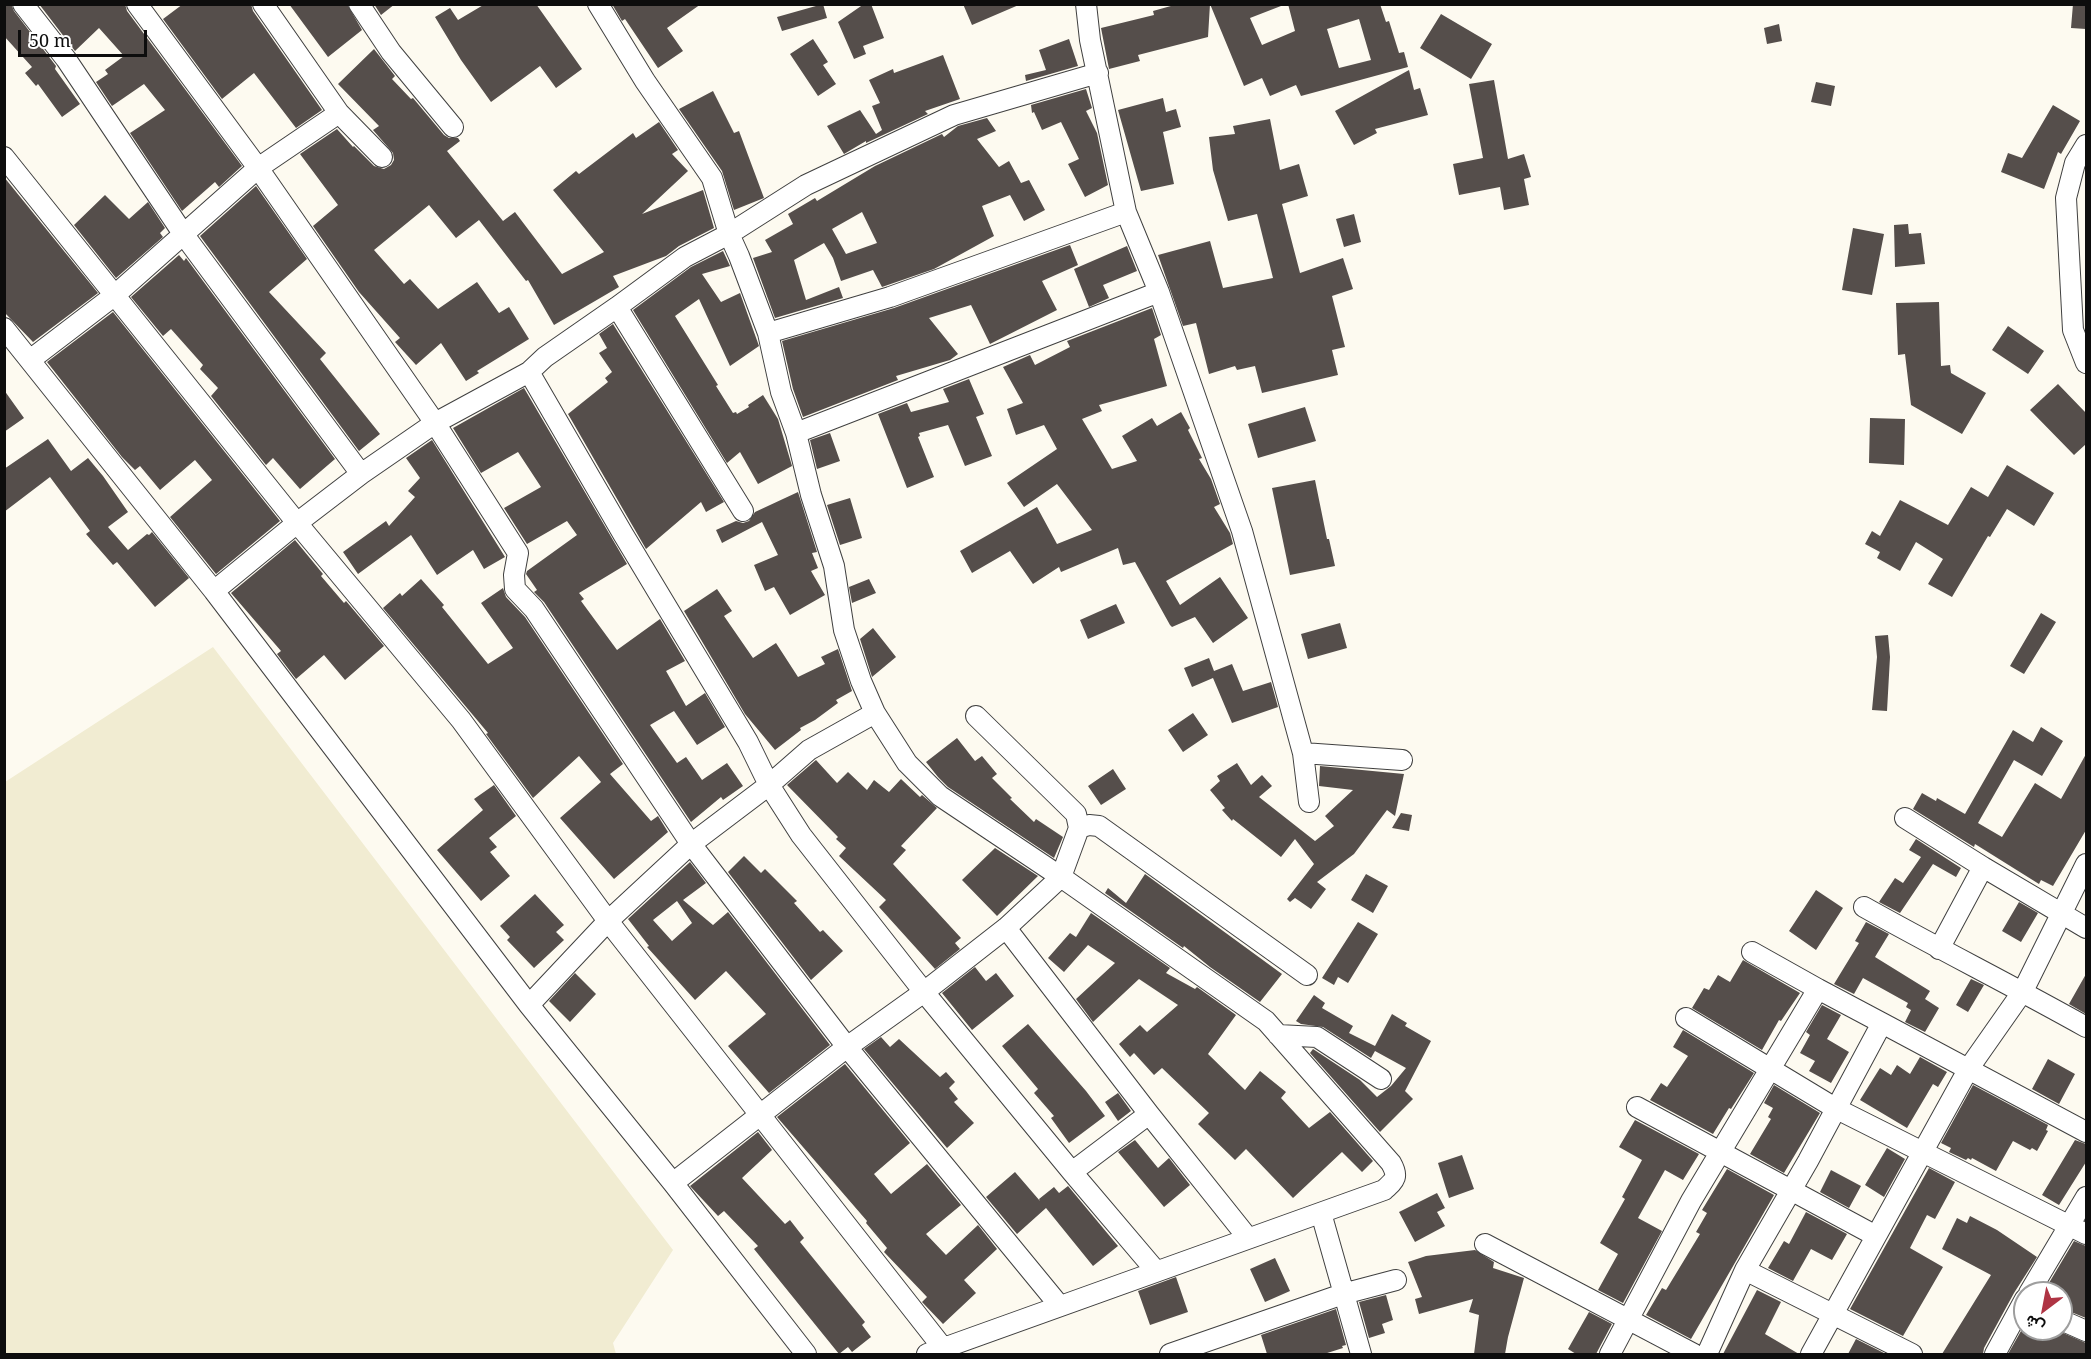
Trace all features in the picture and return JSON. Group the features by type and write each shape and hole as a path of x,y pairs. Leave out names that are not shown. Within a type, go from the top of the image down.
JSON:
{"street":[{"path":"23,4 66,59 184,235 361,474"},
{"path":"137,4 258,168 435,423 518,553 514,575 515,589 534,609 691,844 847,1047 1059,1305"},
{"path":"263,4 339,113 382,157"},
{"path":"359,4 391,52 453,127"},
{"path":"4,157 297,523 461,720 608,921 762,1116 935,1351 1384,1190 1394,1181 1396,1171 1392,1163 1266,1021 1061,877 940,796 907,763 875,713 861,681 844,630 834,566 811,495 796,433 781,392 768,333 740,256 729,234 712,178 645,81 598,4"},
{"path":"1086,4 1090,40 1126,212 1160,292 1242,531 1303,753 1308,802"},
{"path":"214,591 361,474 435,423 529,372 544,357 685,257 729,234 806,185 954,115 1098,73"},
{"path":"30,360 115,295 258,168 339,113"},
{"path":"2086,145 2075,163 2066,198 2073,330 2086,363"},
{"path":"768,333 890,297 1126,212"},
{"path":"796,433 1160,292"},
{"path":"617,307 742,511"},
{"path":"4,328 214,591 529,1005 673,1183 806,1354"},
{"path":"529,372 623,534 738,724 769,785 801,836 924,992 1071,1172 1156,1270"},
{"path":"529,1005 608,921 691,844 769,785 808,750 875,713"},
{"path":"673,1183 762,1116 847,1047 924,992 1006,928 1061,877 1079,828 1076,814 976,716"},
{"path":"1303,753 1402,759"},
{"path":"1905,818 2086,928"},
{"path":"1079,828 1089,825 1100,826 1307,975"},
{"path":"1811,1354 1969,1068 2023,991 2086,864"},
{"path":"1939,949 1983,867"},
{"path":"1864,907 2086,1027"},
{"path":"1006,928 1248,1238"},
{"path":"1752,952 2086,1132"},
{"path":"1610,1354 1691,1201 1818,989"},
{"path":"1686,1018 1835,1108 2078,1230"},
{"path":"1707,1354 1745,1270 1791,1191 1882,1023"},
{"path":"1278,1035 1317,1037 1381,1078"},
{"path":"1636,1107 1876,1236"},
{"path":"1071,1172 1149,1113"},
{"path":"2039,1281 2078,1230 2086,1197"},
{"path":"1322,1213 1361,1354"},
{"path":"1485,1244 1694,1354"},
{"path":"1745,1270 1912,1354"},
{"path":"1170,1354 1343,1294 1396,1280"},
{"path":"1995,1354 2013,1322"}],"shaded area":[{"path":"213,647 673,1250 613,1343 616,1354 5,1354 5,782"}],"building":[{"path":"4,4 11,4 56,66 55,69 80,104 62,117 38,84 36,86 25,73 32,67 4,36"},
{"path":"39,4 125,4 127,11 242,166 219,187 215,182 182,211 130,133 165,110 144,84 112,106 96,82 108,74 105,70 124,56 99,28 75,51"},
{"path":"183,4 251,4 253,11 322,110 296,128 254,73 222,99 163,19"},
{"path":"289,4 347,4 362,30 328,57"},
{"path":"374,4 395,4 381,15"},
{"path":"485,4 536,4 582,69 556,88 540,66 491,102 461,60 435,17 450,8 458,20"},
{"path":"612,4 701,4 667,28 683,51 658,68 625,19 622,21"},
{"path":"823,4 827,18 782,31 777,17"},
{"path":"864,4 871,4 884,38 863,46 866,54 854,59 838,22"},
{"path":"963,4 1021,4 972,25"},
{"path":"1178,4 1210,4 1208,37 1138,55 1140,61 1109,69 1101,28 1154,15 1153,11"},
{"path":"1210,4 1281,4 1281,6 1250,18 1262,45 1295,31 1288,4 1380,4 1386,22 1389,21 1399,53 1404,52 1408,67 1301,96 1296,85 1270,96 1262,78 1244,86","holes":["1359,19 1371,60 1339,68 1327,29"]},
{"path":"2073,4 2086,4 2086,29 2071,28"},
{"path":"1441,14 1492,44 1471,79 1420,48"},
{"path":"1779,24 1782,41 1767,44 1764,28"},
{"path":"813,39 828,62 823,65 836,84 818,96 790,54"},
{"path":"1069,39 1078,66 1026,81 1025,75 1046,70 1039,50"},
{"path":"374,49 395,76 392,79 411,99 413,98 444,135 449,138 458,138 460,141 447,151 503,221 515,212 562,274 604,252 553,190 576,171 579,174 633,133 636,138 659,122 678,150 672,154 688,171 642,214 703,190 714,228 679,246 666,256 613,276 619,287 554,325 528,280 526,281 479,220 456,238 429,205 374,250 404,284 410,279 438,309 477,282 499,313 509,307 529,339 477,371 479,373 466,381 441,343 416,365 395,342 400,338 359,292 313,226 338,205 300,154 337,129 374,166 384,169 391,165 394,160 393,153 373,130 379,126 338,84"},
{"path":"943,55 960,99 925,111 928,114 866,143 866,141 844,154 827,126 860,110 876,134 882,130 872,106 880,103 869,80 893,69 894,73"},
{"path":"1409,70 1414,90 1420,88 1428,115 1375,129 1377,133 1354,145 1335,111"},
{"path":"1494,80 1508,159 1524,154 1531,177 1524,179 1529,205 1504,210 1500,187 1459,195 1453,164 1483,158 1469,84"},
{"path":"1816,82 1835,86 1831,106 1811,102"},
{"path":"1086,89 1092,108 1086,111 1097,133 1108,185 1085,197 1068,164 1079,159 1061,122 1042,130 1034,112 1032,113 1031,105"},
{"path":"713,91 734,133 739,131 764,198 734,210 722,171 679,109"},
{"path":"1163,98 1166,112 1176,109 1181,127 1163,132 1174,184 1141,191 1118,110"},
{"path":"2053,105 2080,121 2061,154 2058,152 2044,189 2001,172 2008,153 2022,158"},
{"path":"987,118 996,131 977,139 999,167 1009,161 1021,183 1029,180 1045,210 1024,221 1010,195 982,206 994,236 934,269 882,287 873,270 841,281 833,258 824,243 794,260 806,300 839,287 843,298 775,318 753,258 772,252 765,240 793,224 788,214 815,198 817,201 875,166 942,134 944,137 958,126","holes":["862,212 877,243 846,254 832,229"]},
{"path":"1270,119 1280,170 1299,164 1308,196 1282,204 1300,273 1343,258 1353,289 1332,296 1345,347 1332,350 1338,375 1262,393 1255,366 1237,370 1235,366 1209,374 1196,323 1183,326 1158,255 1210,241 1223,288 1273,278 1257,214 1228,221 1213,170 1209,137 1235,134 1233,126"},
{"path":"4,177 98,293 33,342 4,312"},
{"path":"256,186 307,259 269,292 326,353 320,359 380,434 359,451 200,236"},
{"path":"105,195 129,219 148,202 165,228 160,233 163,237 116,278 74,225"},
{"path":"1354,214 1361,242 1344,247 1336,219"},
{"path":"1908,224 1909,234 1921,233 1925,264 1895,267 1894,225"},
{"path":"1853,228 1884,234 1872,295 1842,290"},
{"path":"1070,245 1078,265 1042,281 1057,310 990,344 971,305 929,318 958,354 950,360 896,376 898,380 803,417 793,389 782,341 894,308"},
{"path":"1127,246 1137,271 1103,285 1109,298 1089,307 1074,269"},
{"path":"723,251 730,266 702,274 721,302 740,293 759,346 730,366 699,299 675,316 733,413 737,414 749,407 748,405 763,395 778,419 792,466 758,484 740,452 727,463 633,310 691,267"},
{"path":"179,255 184,261 186,258 335,459 300,489 273,458 266,465 211,396 218,388 200,369 203,365 171,329 163,336 131,297"},
{"path":"1939,302 1941,366 1950,365 1951,373 1986,393 1962,434 1911,405 1905,354 1898,355 1896,303"},
{"path":"1152,308 1161,335 1154,339 1167,386 1099,405 1102,411 1082,419 1112,469 1137,461 1122,436 1152,418 1157,426 1181,412 1190,428 1188,430 1202,458 1199,459 1211,479 1220,504 1214,507 1230,533 1233,544 1166,581 1180,605 1220,577 1248,618 1213,643 1195,617 1172,627 1170,625 1135,562 1123,565 1118,548 1061,572 1059,567 1033,584 1010,551 972,573 960,551 1037,507 1057,544 1092,530 1057,484 1024,507 1007,483 1057,449 1044,425 1016,435 1007,409 1023,403 1003,367 1030,355 1035,365 1070,347 1067,341"},
{"path":"113,312 280,521 216,574 170,517 212,480 195,460 160,490 140,466 135,470 122,457 47,362"},
{"path":"613,324 724,502 706,512 701,502 646,549 568,414 608,382 605,378 612,372 599,353 607,348 599,334"},
{"path":"2008,326 2044,351 2028,374 1992,350"},
{"path":"969,379 984,414 976,417 992,456 965,466 948,425 919,433 918,437 934,477 907,488 878,414 907,403 911,412 949,402 943,389"},
{"path":"2058,384 2086,413 2086,444 2074,455 2030,410"},
{"path":"524,388 627,564 579,593 584,599 581,601 617,650 660,619 685,661 666,671 686,706 705,693 725,727 697,745 674,711 650,725 677,763 686,757 702,780 727,763 743,786 723,800 721,797 691,822 544,602 534,592 537,590 526,574 577,535 567,521 527,544 504,508 541,487 518,452 481,473 453,428"},
{"path":"4,390 24,418 4,432"},
{"path":"1305,407 1316,441 1258,458 1248,424"},
{"path":"1870,418 1905,419 1904,465 1869,463"},
{"path":"830,433 840,461 817,469 810,440"},
{"path":"48,439 71,471 88,458 103,476 128,512 108,527 128,550 152,532 189,578 155,607 117,562 113,565 86,534 90,531 50,477 4,512 4,469"},
{"path":"432,440 505,557 484,569 473,550 437,575 411,535 358,574 343,552 386,521 389,526 415,497 408,491 420,478 406,458"},
{"path":"2007,465 2054,493 2034,526 2007,509 1990,537 1988,536 1952,597 1928,584 1943,559 1916,542 1900,571 1877,558 1880,552 1865,544 1872,531 1880,536 1900,500 1948,525 1971,487 1988,497"},
{"path":"1315,480 1335,566 1290,575 1272,488"},
{"path":"798,492 817,552 812,553 818,568 811,571 825,595 790,615 774,587 765,591 754,565 778,555 762,522 722,543 716,530 736,521 743,523 749,521 755,512"},
{"path":"850,498 862,538 840,545 827,505"},
{"path":"295,540 323,574 321,576 344,603 346,601 384,646 345,680 324,655 296,679 277,654 281,651 231,593"},
{"path":"421,579 444,605 442,607 488,664 513,648 481,603 503,588 506,597 525,617 623,764 610,774 651,821 658,816 668,832 614,879 560,818 601,782 579,756 533,798 486,734 488,733 383,608 400,593 402,596"},
{"path":"869,579 876,593 852,603 849,587"},
{"path":"717,589 732,611 724,616 753,658 776,643 798,677 825,664 821,657 838,649 852,691 836,700 838,703 800,728 801,730 775,750 745,714 684,611"},
{"path":"1116,604 1125,623 1088,639 1080,620"},
{"path":"2041,613 2056,622 2024,674 2010,666"},
{"path":"1340,623 1347,648 1308,659 1301,634"},
{"path":"873,628 896,657 872,677 860,639"},
{"path":"1888,635 1890,657 1887,711 1872,710 1877,657 1875,636"},
{"path":"1209,658 1214,671 1232,664 1243,691 1271,682 1278,707 1232,723 1213,678 1192,687 1184,668"},
{"path":"1193,713 1208,735 1183,752 1168,730"},
{"path":"2041,727 2063,741 2042,776 2014,760 1978,823 2002,837 2035,783 2061,799 2086,754 2086,830 2053,886 2041,880 2039,884 1913,809 1922,793 1936,801 1937,798 1965,814 2013,730 2033,742"},
{"path":"957,738 975,761 982,756 997,774 992,778 1034,822 1036,819 1063,837 1054,858 948,787 938,777 926,762"},
{"path":"816,760 837,783 848,772 867,790 874,780 889,792 901,779 920,797 922,795 937,808 901,846 906,850 893,864 961,938 955,943 960,949 935,969 879,907 886,900 839,856 846,848 836,839 838,837 787,785"},
{"path":"1237,763 1251,785 1262,775 1272,786 1259,797 1315,841 1334,826 1325,816 1353,790 1319,786 1320,766 1404,774 1395,816 1387,810 1354,854 1317,882 1326,889 1311,909 1295,898 1290,902 1287,899 1314,864 1295,839 1281,857 1233,819 1232,821 1222,810 1225,808 1210,790 1220,781 1217,776"},
{"path":"1113,769 1126,789 1101,805 1088,786"},
{"path":"494,785 516,816 489,838 497,847 490,852 510,876 481,901 437,850 483,810 474,799"},
{"path":"1401,813 1412,815 1409,831 1392,828"},
{"path":"1916,839 1961,868 1956,877 1933,864 1900,913 1879,902 1895,878 1903,883 1921,857 1909,850"},
{"path":"995,848 1038,876 997,916 962,880"},
{"path":"744,856 761,873 765,869 797,901 794,903 820,932 823,930 843,951 811,980 728,872"},
{"path":"690,862 706,883 683,900 713,925 728,912 830,1045 769,1093 728,1046 766,1014 726,971 695,1000 647,947 649,946 628,919","holes":["677,901 692,923 672,941 653,920"]},
{"path":"1145,874 1282,974 1260,1002 1184,946 1183,948 1105,893 1108,888 1126,903"},
{"path":"1366,874 1388,886 1373,913 1351,900"},
{"path":"1816,890 1843,908 1816,950 1789,931"},
{"path":"535,894 564,925 556,932 564,940 534,968 507,940 510,937 500,926"},
{"path":"2019,902 2038,913 2021,942 2002,931"},
{"path":"1091,913 1170,968 1166,973 1195,989 1197,987 1236,1015 1208,1054 1245,1090 1260,1071 1286,1092 1281,1098 1309,1128 1330,1112 1373,1161 1362,1172 1342,1152 1293,1198 1246,1149 1235,1160 1198,1124 1209,1113 1162,1068 1154,1075 1134,1053 1130,1057 1119,1044 1140,1025 1147,1032 1178,1005 1139,979 1093,1022 1076,999 1115,963 1088,945 1064,972 1048,958 1070,933 1076,937"},
{"path":"1358,922 1378,934 1348,983 1338,977 1334,985 1322,978"},
{"path":"1866,922 1889,934 1875,957 1930,991 1925,999 1939,1008 1925,1032 1905,1022 1911,1010 1906,1007 1908,1003 1863,978 1854,994 1834,984 1859,943 1855,941"},
{"path":"1743,960 1800,993 1781,1021 1779,1020 1762,1050 1692,1008 1704,988 1709,990 1718,975 1730,982"},
{"path":"975,967 986,981 996,973 1014,996 972,1030 942,993"},
{"path":"575,973 596,994 570,1022 549,1001"},
{"path":"2086,974 2086,1014 2069,1004"},
{"path":"1971,979 1984,985 1968,1012 1956,1005"},
{"path":"1314,995 1325,1003 1322,1008 1353,1026 1349,1033 1375,1046 1392,1014 1407,1023 1405,1026 1431,1041 1405,1091 1413,1099 1380,1132 1310,1053 1313,1049 1360,1080 1377,1097 1391,1086 1406,1068 1375,1051 1371,1058 1323,1027 1301,1024 1296,1021"},
{"path":"1822,1005 1841,1015 1827,1039 1849,1052 1831,1083 1809,1071 1815,1061 1800,1053 1810,1035 1806,1032"},
{"path":"1028,1024 1105,1116 1069,1143 1051,1118 1054,1116 1034,1093 1038,1089 1002,1046"},
{"path":"1683,1030 1754,1073 1713,1134 1650,1100 1661,1083 1667,1087 1688,1056 1673,1047"},
{"path":"881,1037 890,1047 899,1039 940,1077 946,1072 955,1082 949,1088 958,1099 954,1102 974,1123 947,1148 864,1049"},
{"path":"1920,1057 1947,1072 1938,1087 1933,1084 1907,1128 1860,1100 1880,1068 1891,1075 1897,1065 1910,1074"},
{"path":"2048,1059 2075,1074 2059,1104 2032,1089"},
{"path":"845,1064 910,1143 874,1174 891,1194 927,1164 961,1205 926,1234 946,1255 978,1225 997,1249 964,1280 976,1293 943,1324 922,1302 927,1297 884,1252 887,1248 866,1223 867,1221 777,1117"},
{"path":"1774,1085 1820,1113 1784,1173 1750,1154 1771,1119 1768,1117 1773,1108 1764,1103"},
{"path":"1973,1085 2048,1125 2046,1130 2048,1131 2037,1151 2013,1141 1996,1171 1972,1158 1966,1160 1949,1152 1951,1148 1941,1143"},
{"path":"1118,1093 1131,1111 1118,1121 1105,1102"},
{"path":"1635,1120 1699,1154 1683,1180 1665,1170 1638,1218 1662,1231 1623,1303 1598,1290 1618,1254 1600,1243 1625,1199 1622,1197 1642,1160 1619,1147"},
{"path":"758,1132 772,1150 742,1178 785,1224 790,1220 804,1238 800,1242 865,1322 862,1325 871,1337 852,1352 848,1347 839,1354 754,1249 758,1246 724,1211 718,1216 690,1186"},
{"path":"1135,1140 1158,1168 1169,1158 1190,1185 1164,1207 1118,1152"},
{"path":"2075,1140 2086,1144 2086,1162 2059,1205 2042,1195"},
{"path":"1887,1148 1905,1159 1884,1197 1865,1185"},
{"path":"1462,1155 1474,1189 1449,1198 1438,1163"},
{"path":"1929,1168 1955,1182 1935,1219 1927,1215 1910,1248 1943,1267 1903,1336 1850,1309"},
{"path":"1727,1169 1774,1195 1691,1339 1646,1315 1662,1288 1666,1290 1700,1234 1696,1232 1707,1213 1702,1210"},
{"path":"1831,1170 1861,1186 1849,1208 1820,1192"},
{"path":"1015,1172 1040,1201 1039,1199 1054,1187 1059,1193 1068,1186 1118,1246 1093,1266 1046,1208 1017,1234 986,1197"},
{"path":"1437,1193 1445,1208 1437,1212 1445,1226 1415,1242 1399,1212"},
{"path":"1806,1212 1847,1234 1832,1260 1811,1249 1793,1281 1768,1268 1784,1241 1789,1244"},
{"path":"1970,1216 1997,1230 2037,1257 2022,1281 2013,1281 2013,1295 1984,1348 1983,1354 1942,1354 1991,1275 1942,1249 1957,1218 1967,1223"},
{"path":"2074,1241 2086,1246 2086,1318 2073,1313 2073,1281 2050,1281"},
{"path":"1475,1250 1494,1262 1493,1268 1524,1278 1505,1354 1474,1354 1479,1315 1469,1312 1473,1299 1419,1314 1415,1299 1422,1297 1408,1262 1426,1256"},
{"path":"1275,1258 1290,1291 1265,1302 1250,1269"},
{"path":"1176,1277 1188,1312 1150,1325 1138,1291"},
{"path":"1757,1290 1781,1302 1765,1334 1799,1354 1723,1354"},
{"path":"1386,1295 1393,1320 1382,1324 1385,1333 1369,1338 1359,1302"},
{"path":"1336,1309 1346,1345 1342,1346 1343,1348 1324,1354 1267,1354 1261,1335"},
{"path":"1589,1312 1612,1324 1596,1354 1576,1354 1568,1349"},
{"path":"2073,1337 2086,1343 2086,1354 2008,1354 2015,1341 2073,1341"},
{"path":"1856,1339 1886,1354 1848,1354"}]}
